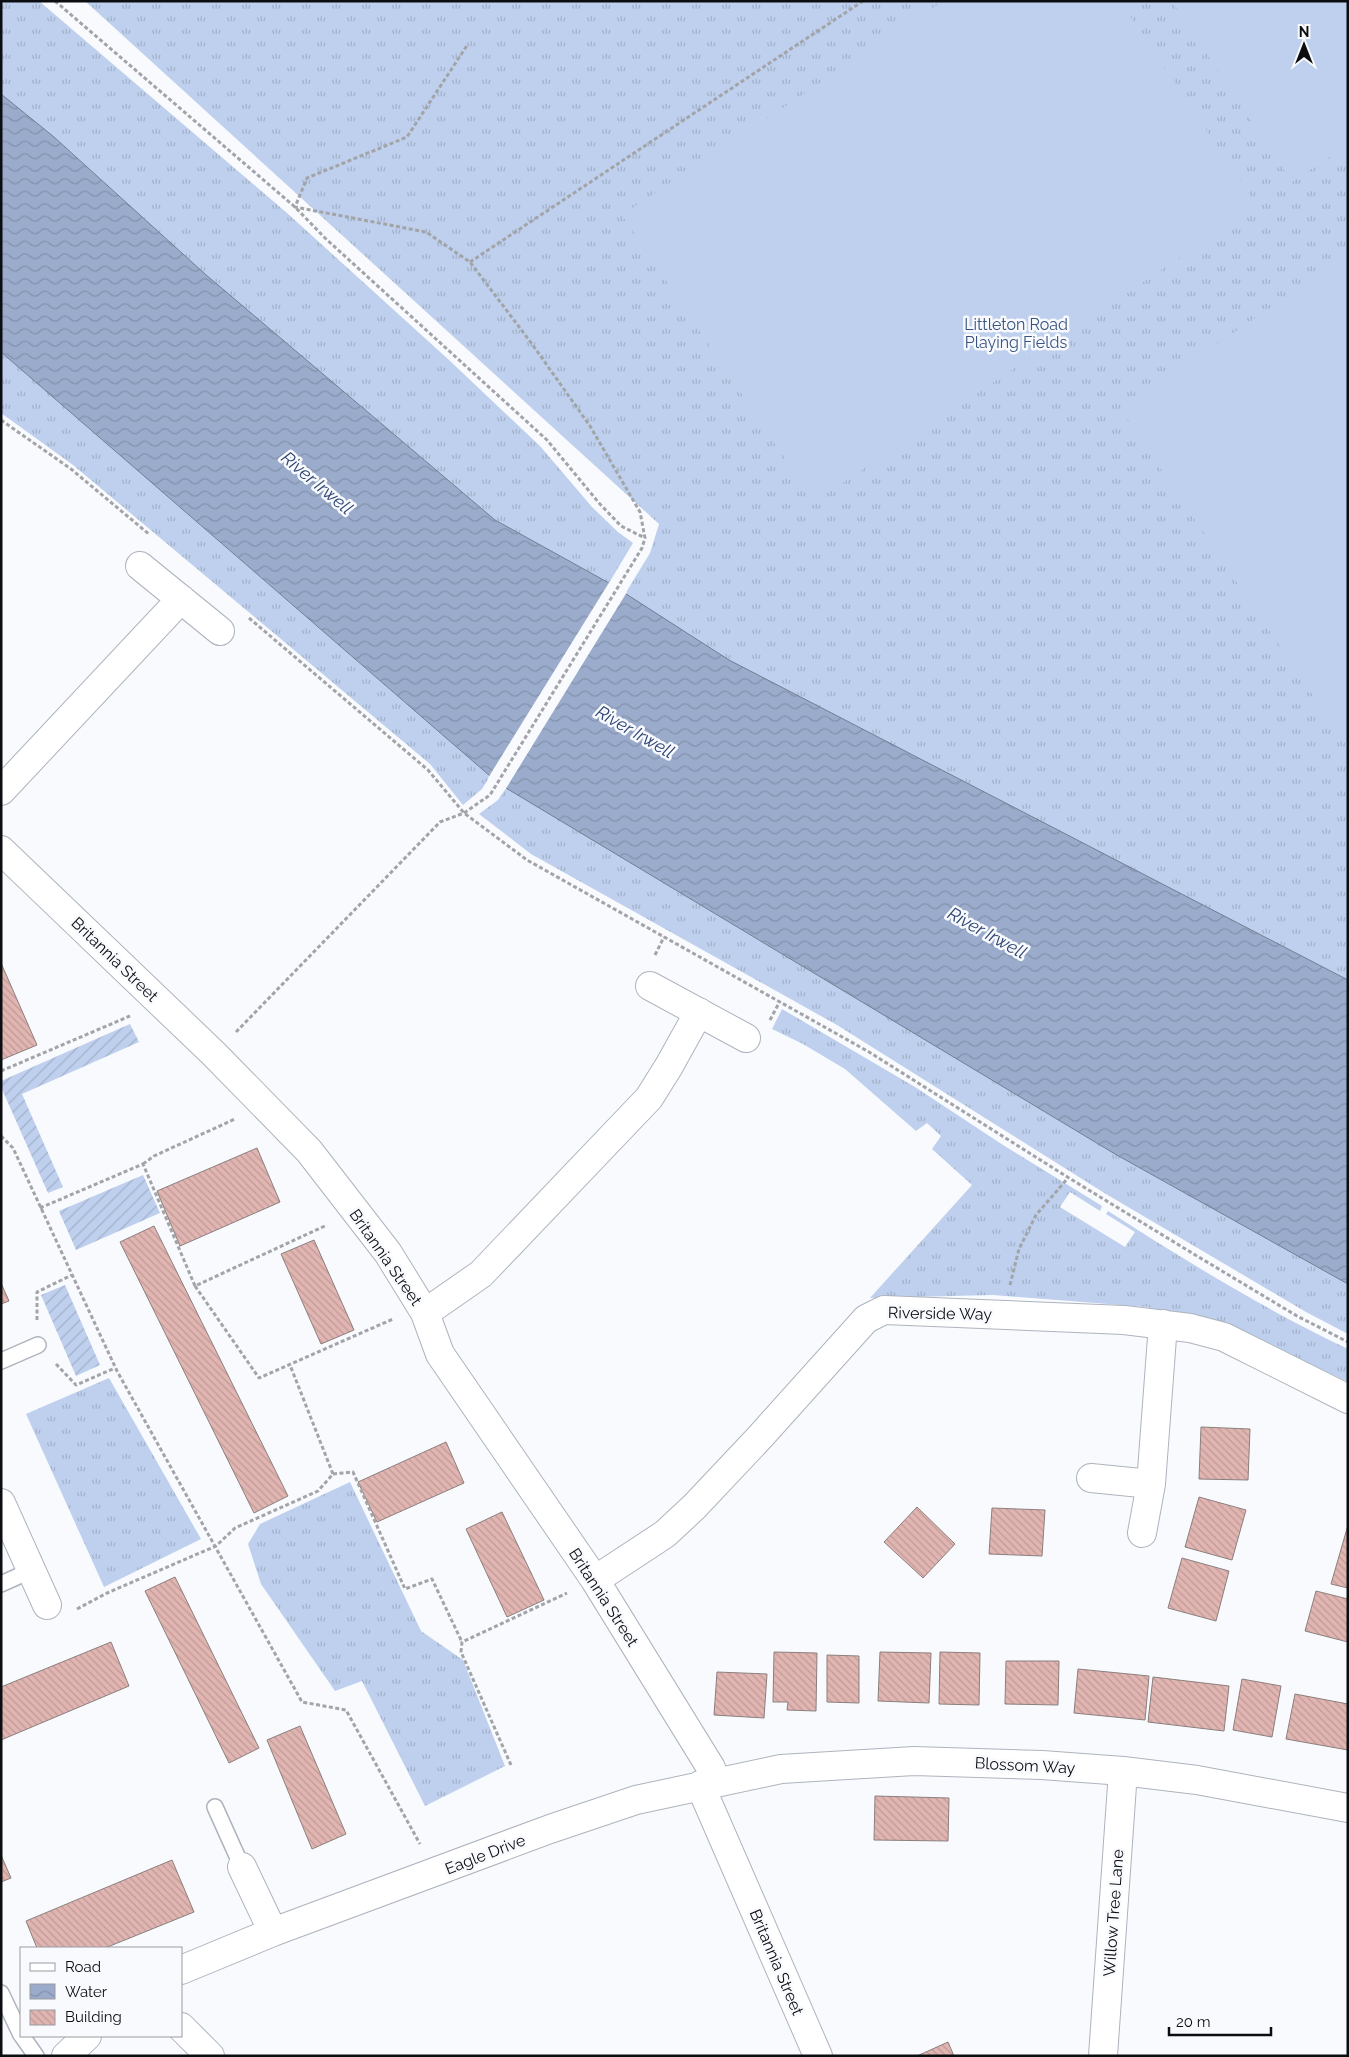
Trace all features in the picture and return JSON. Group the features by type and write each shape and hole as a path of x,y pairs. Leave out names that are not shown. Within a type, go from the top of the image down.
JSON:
{"street":[{"path":"140,566 220,630"},
{"path":"1,791 180,599"},
{"name":"Britannia Street","path":"1,850 214,1054 246,1088 266,1105 309,1151 388,1254 423,1309 440,1354 595,1580 711,1768 708,1784 818,2056"},
{"path":"650,986 746,1038"},
{"path":"423,1309 481,1274 649,1098 699,1012"},
{"name":"Riverside Way","path":"595,1580 665,1534 694,1507 866,1319 884,1310 1163,1324 1224,1338 1348,1399"},
{"path":"1142,1533 1151,1484 1163,1324"},
{"path":"1091,1478 1151,1484"},
{"path":"1,1504 47,1605"},
{"name":"Blossom Way","path":"708,1784 781,1769 914,1761 1042,1765 1123,1771 1197,1780 1348,1808"},
{"name":"Willow Tree Lane","path":"1103,2056 1123,1771"},
{"name":"Eagle Drive","path":"182,1970 273,1932 550,1829 636,1800 708,1784"},
{"path":"242,1867 273,1932"},
{"path":"182,2028 210,2056"},
{"path":"66,2056 87,2037"}],"lane":[{"path":"1,1361 38,1345"},
{"path":"1,1584 32,1570"},
{"path":"215,1807 242,1867"},
{"path":"1,1993 20,2031"},
{"path":"23,2037 36,2056"}],"path":[{"path":"55,1 295,207 325,238 546,440 621,526 645,538"},
{"path":"470,262 863,1"},
{"path":"295,207 307,178 407,137 468,44"},
{"path":"214,1054 440,822 464,813 490,795 642,548 645,538 640,512 590,426 532,344 470,262 426,232 295,207"},
{"path":"464,813 527,860 869,1052 1068,1178 1296,1316 1348,1342"},
{"path":"1,1071 160,1003"},
{"path":"40,1208 143,1164 154,1156 266,1105"},
{"path":"1,1136 13,1148 115,1368 302,1702 346,1710 436,1872"},
{"path":"143,1164 195,1286 259,1378 423,1309"},
{"path":"1010,1315 1009,1287 1020,1249 1036,1216 1068,1178"},
{"path":"195,1286 356,1212"},
{"path":"72,1275 37,1292 38,1345 76,1384 115,1368"},
{"path":"290,1365 333,1474"},
{"path":"47,1605 54,1621 107,1593 216,1546 235,1528 318,1491 333,1474 353,1472 406,1589 432,1579 462,1642 461,1652 511,1765"},
{"path":"462,1642 595,1580"}],"green space":[{"path":"1,1 39,1 287,213 449,360 540,446 592,507 618,532 633,543 609,583 495,520 205,274 54,137 1,94"},
{"name":"Littleton Road Playing Fields","path":"85,1 1348,1 1348,980 729,660 625,594 650,553 659,524"},
{"path":"943,1 1120,1 1257,206 814,502 622,215"},
{"path":"1172,1 1348,1 1348,145 1292,182"},
{"path":"1348,257 1348,748 1120,408"},
{"path":"1,352 490,776 482,789 463,805 430,764 73,465 1,413"},
{"path":"506,788 1115,1154 1348,1284 1348,1334 1306,1312 1106,1194 837,1025 531,854 479,814 498,800"},
{"path":"782,1009 915,1087 1003,1145 1102,1206 1100,1211 1070,1192 1060,1207 1125,1247 1135,1232 1106,1214 1108,1211 1226,1284 1286,1318 1348,1349 1348,1382 1231,1326 1146,1307 993,1295 870,1298 972,1185 932,1149 941,1136 927,1123 916,1131 845,1069 803,1044 772,1029"},
{"path":"130,1024 139,1042 22,1094 63,1187 48,1193 1,1087 1,1081"},
{"path":"143,1175 160,1213 76,1250 59,1211"},
{"path":"65,1285 100,1365 76,1376 41,1295"},
{"path":"109,1378 201,1539 104,1587 26,1414"},
{"path":"350,1482 421,1631 463,1660 505,1766 425,1806 362,1681 335,1691 261,1584 248,1544 260,1524"}],"water":[{"name":"River Irwell","path":"1,94 54,137 205,274 495,520 609,583 729,660 1348,980 1348,1284 1115,1154 506,788 1,352"}],"pier":[{"path":"610,581 627,592 505,790 488,778"}],"building":[{"path":"1,963 37,1045 1,1060"},
{"path":"257,1148 280,1202 180,1246 157,1191"},
{"path":"154,1226 288,1496 254,1513 120,1242"},
{"path":"314,1240 354,1330 321,1344 281,1254"},
{"path":"1,1283 9,1301 1,1304"},
{"path":"1201,1427 1250,1429 1248,1480 1199,1479"},
{"path":"446,1442 464,1483 377,1522 358,1482"},
{"path":"1199,1497 1246,1510 1232,1560 1185,1547"},
{"path":"917,1507 955,1544 923,1578 884,1542"},
{"path":"992,1508 1045,1510 1042,1556 989,1554"},
{"path":"502,1512 544,1600 507,1617 466,1529"},
{"path":"1348,1525 1348,1588 1331,1584"},
{"path":"1182,1558 1229,1571 1216,1621 1168,1608"},
{"path":"175,1577 259,1748 229,1763 145,1591"},
{"path":"1316,1591 1348,1599 1348,1642 1305,1631"},
{"path":"111,1642 129,1686 1,1740 1,1687"},
{"path":"774,1652 817,1653 816,1711 787,1710 788,1702 773,1702"},
{"path":"880,1652 931,1653 929,1703 878,1701"},
{"path":"940,1652 980,1653 979,1705 939,1704"},
{"path":"827,1655 859,1656 859,1703 827,1702"},
{"path":"1006,1661 1059,1661 1058,1705 1005,1704"},
{"path":"1078,1669 1149,1676 1145,1720 1074,1713"},
{"path":"717,1672 767,1674 764,1718 714,1715"},
{"path":"1153,1677 1229,1686 1224,1731 1148,1722"},
{"path":"1242,1679 1281,1686 1272,1737 1233,1730"},
{"path":"1295,1694 1348,1704 1348,1750 1286,1739"},
{"path":"300,1726 346,1834 312,1849 267,1740"},
{"path":"875,1796 949,1798 948,1841 874,1840"},
{"path":"1,1855 11,1878 1,1882"},
{"path":"172,1860 194,1912 107,1947 37,1947 26,1921"},
{"path":"948,2042 954,2056 917,2056"}]}
